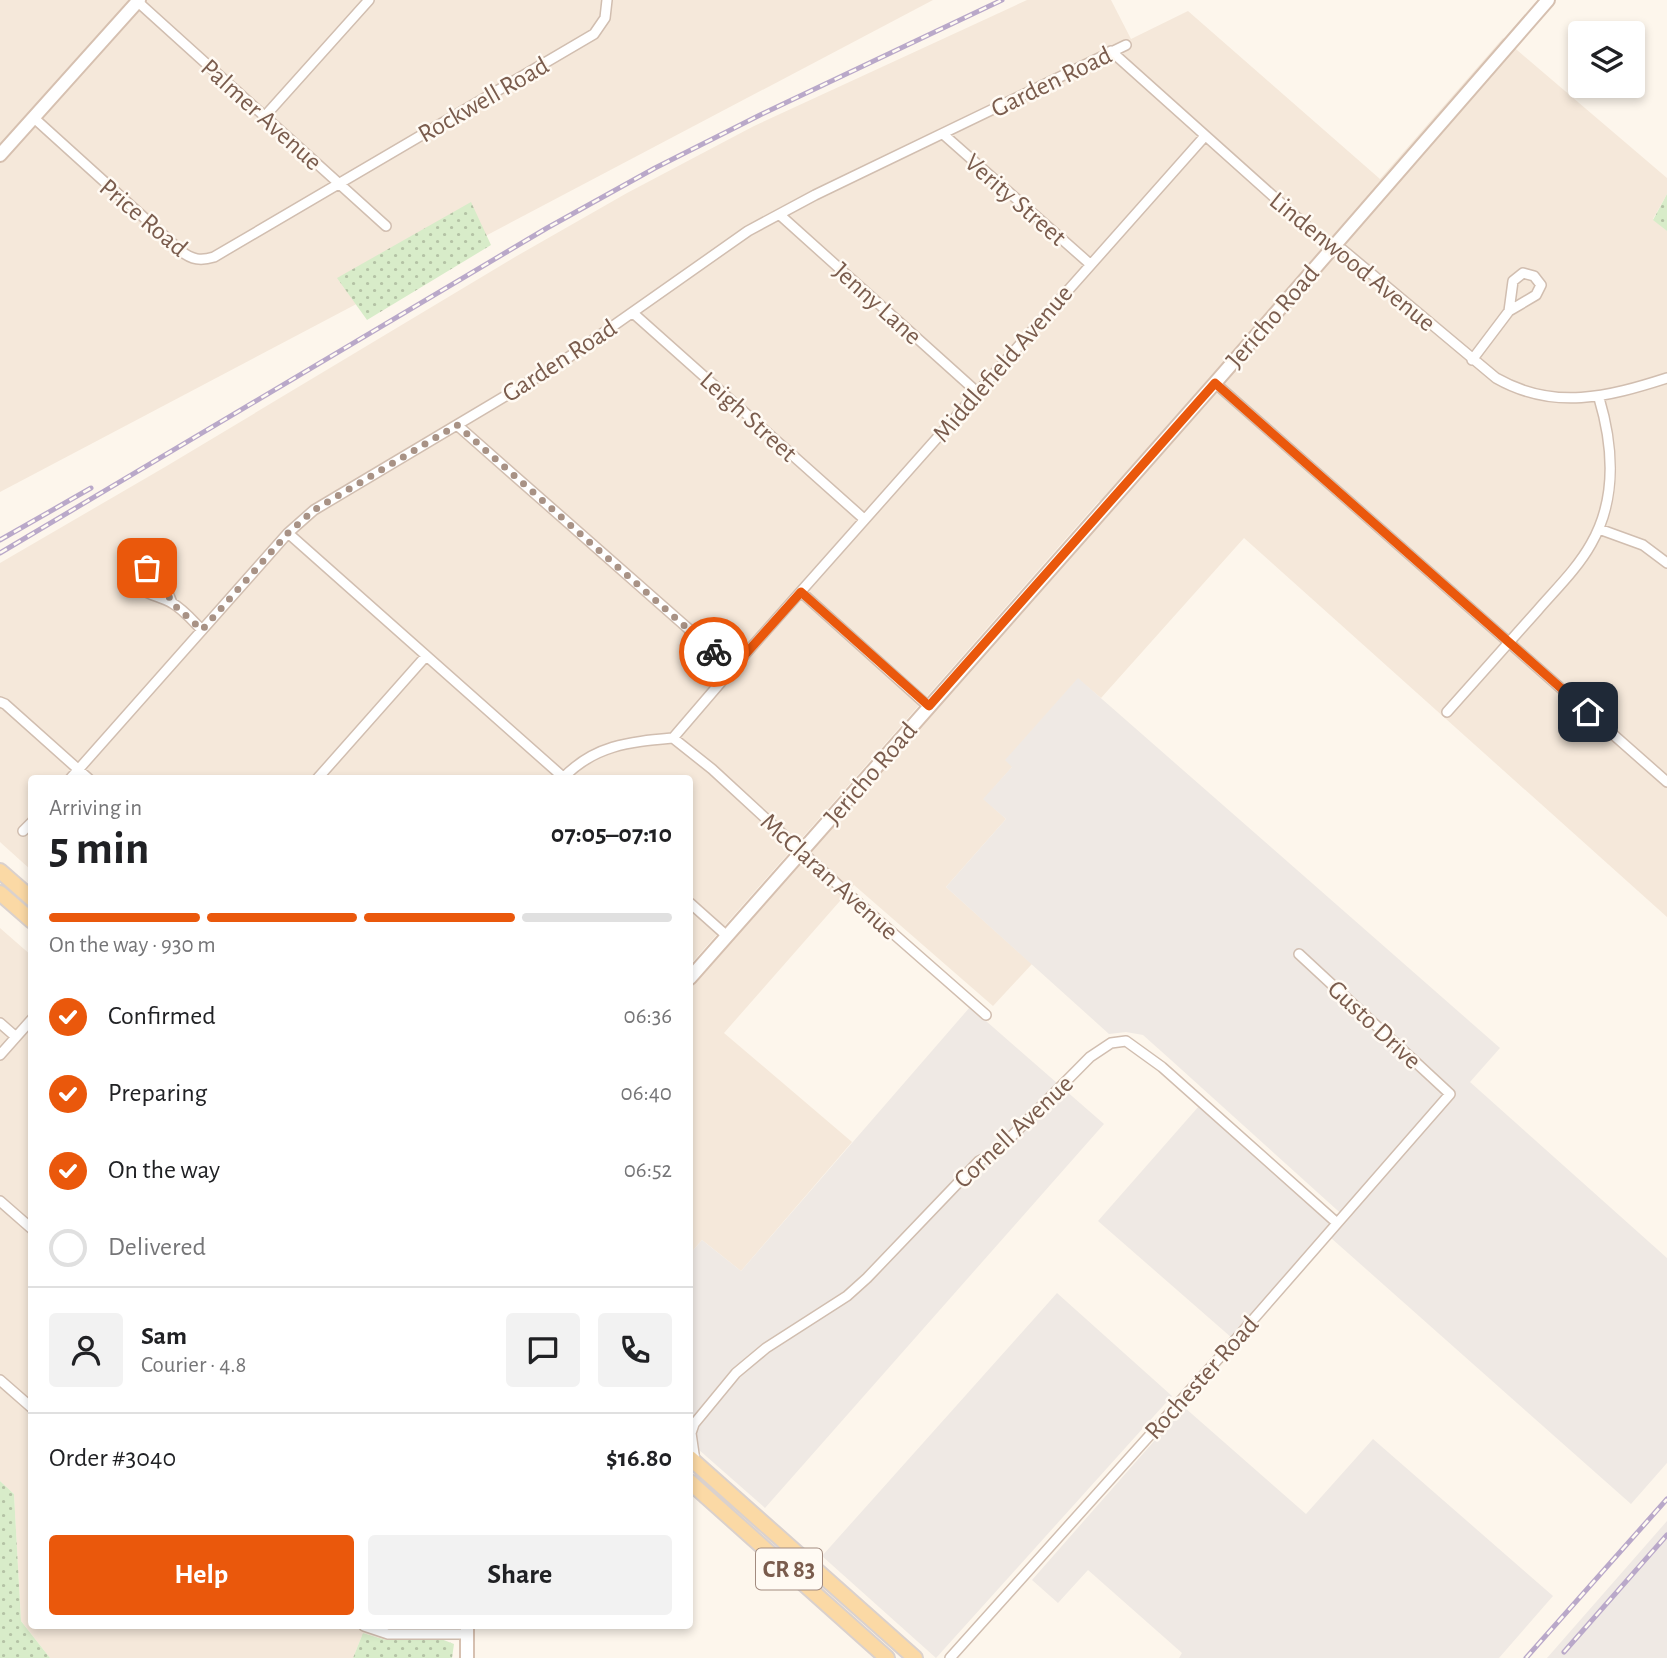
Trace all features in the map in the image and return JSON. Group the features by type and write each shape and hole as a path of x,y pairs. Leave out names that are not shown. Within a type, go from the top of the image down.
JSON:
{"main road":[{"name":"Jericho Road","path":"693,974 1382,193 1548,0"},
{"path":"0,155 139,1"},
{"path":"0,871 28,896"},
{"path":"0,892 28,917"},
{"name":"CR 83","path":"693,1462 915,1658"},
{"name":"CR 83","path":"693,1485 887,1658"},
{"path":"467,1630 467,1658"}],"street":[{"path":"265,116 369,0"},
{"name":"Rockwell Road","path":"340,183 594,34 605,18 607,0"},
{"name":"Palmer Avenue","path":"139,1 387,226"},
{"name":"Garden Road","path":"73,775 288,533 314,510 559,364 748,231 814,195 1126,45"},
{"name":"Lindenwood Avenue","path":"1111,51 1331,248 1343,250 1472,360 1509,386 1538,395 1599,397 1667,378"},
{"name":"Price Road","path":"34,118 181,251 199,260 215,257 340,183"},
{"name":"Verity Street","path":"943,134 1090,264"},
{"name":"Middlefield Avenue","path":"673,738 1205,136"},
{"name":"Jenny Lane","path":"780,215 977,391"},
{"path":"1472,360 1509,311 1532,299 1540,291 1541,285 1534,276 1523,273 1513,281 1509,311"},
{"name":"Leigh Street","path":"633,313 864,519"},
{"path":"1215,383 1667,782"},
{"path":"1447,712 1579,562 1599,529 1605,511 1611,466 1606,422 1599,397"},
{"path":"457,425 733,668"},
{"path":"1599,529 1643,545 1667,563"},
{"path":"288,533 560,775"},
{"path":"172,603 138,588 133,580 134,574 139,569 147,568 155,572 172,603 202,630"},
{"path":"801,592 929,706"},
{"path":"321,775 426,656"},
{"path":"0,691 3,703 85,775"},
{"path":"566,775 573,767 617,745 673,738"},
{"name":"McClaran Avenue","path":"673,738 712,769 986,1015"},
{"path":"23,831 28,826"},
{"path":"693,906 726,936"},
{"name":"Gusto Drive","path":"1299,954 1450,1094"},
{"path":"0,1023 16,1037"},
{"path":"0,1055 28,1024"},
{"name":"Cornell Avenue","path":"693,1419 699,1416 736,1373 766,1348 850,1293 979,1161 995,1153 1090,1057 1111,1043 1126,1041 1163,1067 1337,1223"},
{"name":"Rochester Road","path":"950,1658 1450,1094"},
{"path":"0,1201 28,1225"},
{"path":"0,1380 28,1404"},
{"path":"693,1429 699,1416"},
{"path":"375,1629 402,1635 467,1630"}],"shaded area":[{"path":"0,0 933,0 0,492"},
{"path":"1027,0 1111,0 1131,39 1188,11 1380,179 1503,38 1568,93 1568,98 1573,98 1667,178 1667,194 1653,219 1667,231 1667,917 1244,538 1101,698 1078,679 1006,760 1013,766 984,799 1006,819 946,887 1032,964 993,1006 854,885 724,1033 852,1142 741,1271 702,1240 693,1250 693,984 1110,511 1099,501 693,962 693,775 28,775 28,867 0,842 0,563 627,193 754,126"},
{"path":"1078,678 1500,1048 1470,1082 1667,1258 1667,1463 1631,1504 1331,1238 1347,1219 1171,1060 1143,1035 1126,1032 1109,1034 946,887 1006,819 983,799 1012,767 1005,760"},
{"path":"0,928 28,952 28,1629 440,1629 441,1639 386,1640 363,1633 353,1658 50,1658 21,1621 14,1494 0,1481"},
{"path":"970,1007 1104,1124 765,1508 693,1445 693,1250 702,1240 741,1271"},
{"path":"1199,1106 1333,1223 1232,1338 1098,1221"},
{"path":"1057,1293 1172,1396 936,1658 822,1556"},
{"path":"1184,1407 1306,1514 1373,1439 1553,1596 1499,1658 1179,1658 1182,1653 1088,1570 1058,1603 1032,1580"},
{"path":"1667,1521 1667,1658 1547,1658"}],"green space":[{"path":"1667,194 1667,231 1653,220"},
{"path":"471,202 491,245 367,320 337,278"},
{"path":"0,1481 14,1494 21,1621 50,1658 0,1658"},
{"path":"363,1633 386,1640 441,1639 454,1644 452,1658 353,1658"}],"railway":[{"path":"0,553 547,228 655,168 1002,0"},
{"path":"0,540 91,488"},
{"path":"1526,1658 1667,1499"},
{"path":"1564,1652 1667,1535"}],"way so far":[{"path":"147,568 161,579 172,603 202,630 288,533 314,510 457,425 714,652"}],"route":[{"path":"714,652 733,668 801,592 929,706 1215,383 1588,712"}]}
